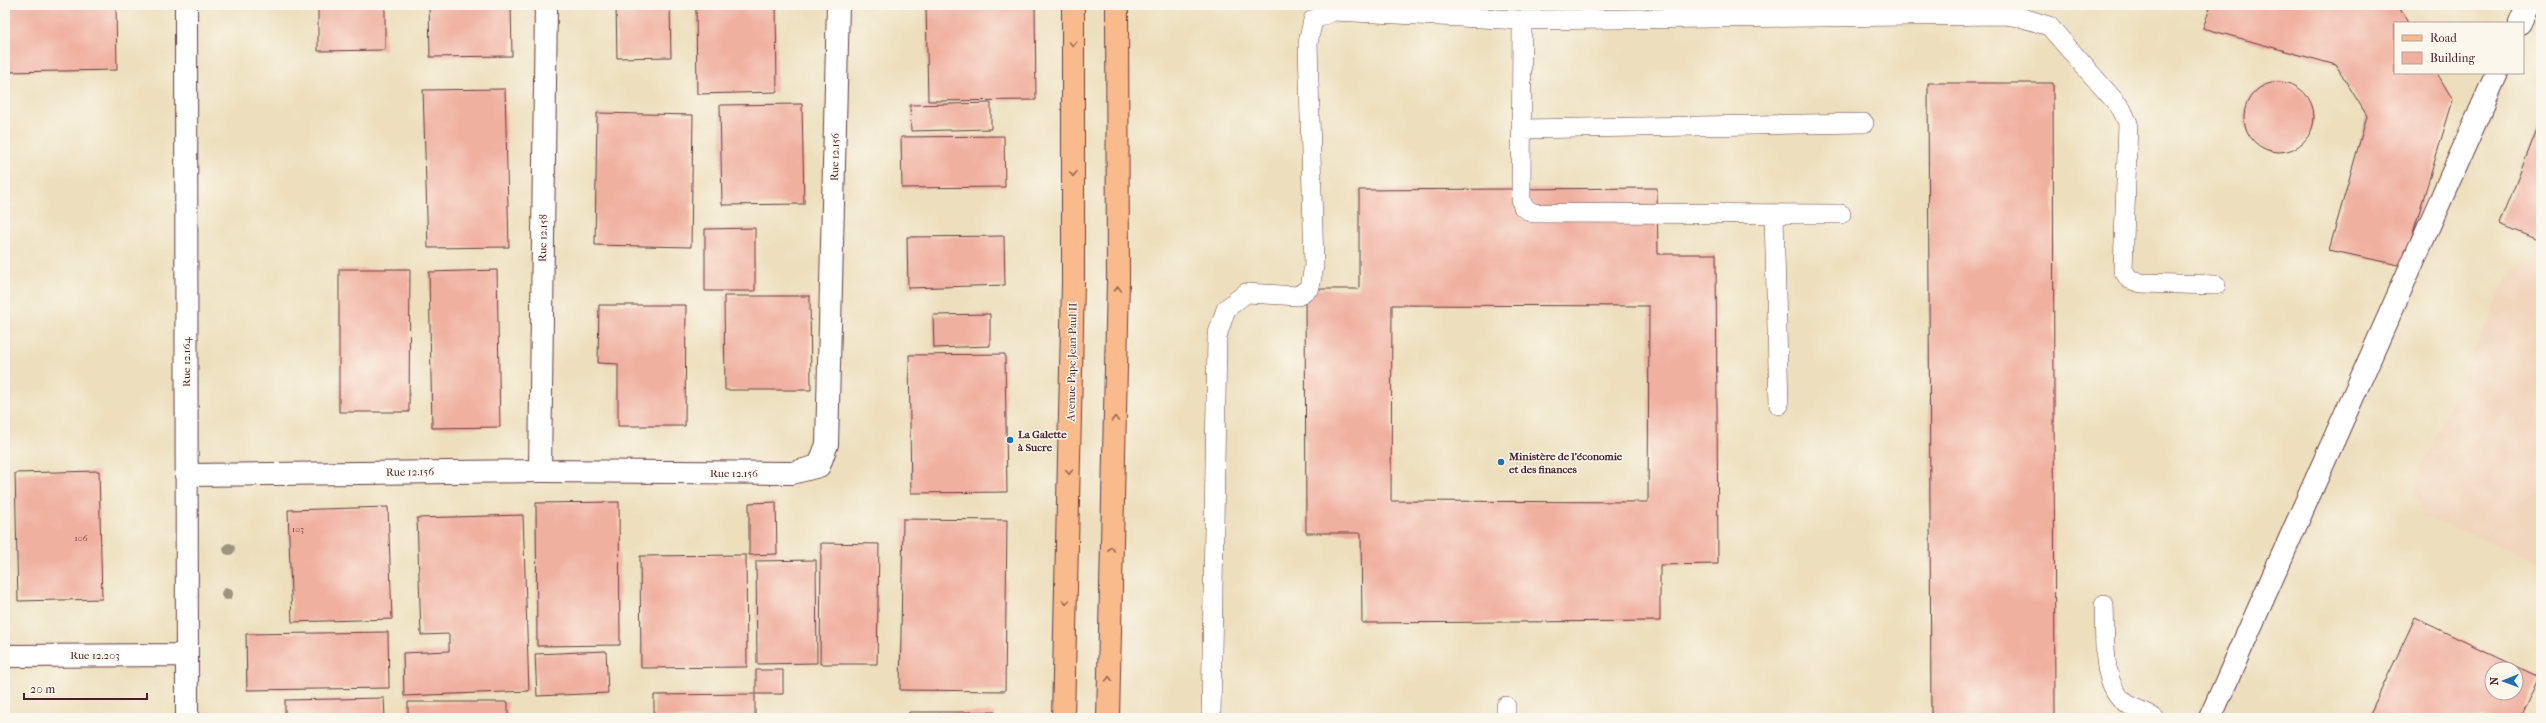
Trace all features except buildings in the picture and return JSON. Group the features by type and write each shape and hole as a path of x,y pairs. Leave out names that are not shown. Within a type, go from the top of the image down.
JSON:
{"main road":[{"name":"Avenue Pape Jean-Paul II","path":"1063,718 1073,283 1073,5"},
{"path":"1108,718 1118,280 1117,5"}],"street":[{"name":"Rue 12.164","path":"186,5 187,718"},
{"name":"Rue 12.158","path":"540,471 546,5"},
{"name":"Rue 12.156","path":"186,475 540,471 792,473 819,466 827,444 838,5"},
{"path":"2520,22 2528,5"},
{"path":"2210,718 2498,74"},
{"name":"Rue 12.203","path":"5,656 186,655"}],"lane":[{"path":"1211,718 1217,336 1226,309 1246,293 1298,296 1310,287 1314,266 1308,43 1313,20 1333,11 1522,20 2005,15 2023,18 2049,26 2121,108 2128,123 2123,270 2129,279 2142,283 2216,285"},
{"path":"1522,20 1521,199 1523,208 1533,213 1774,215 1841,214"},
{"path":"1522,129 1864,123"},
{"path":"1774,215 1779,405"},
{"path":"2104,605 2107,668 2114,688 2126,703 2154,718"}],"shaded area":[{"path":"2539,256 2541,257 2541,562 2423,516 2414,483 2510,271"}],"place":[{"name":"La Galette à Sucre","path":"1010,440"},
{"name":"Ministère de l'économie et des finances","path":"1501,462"}]}
